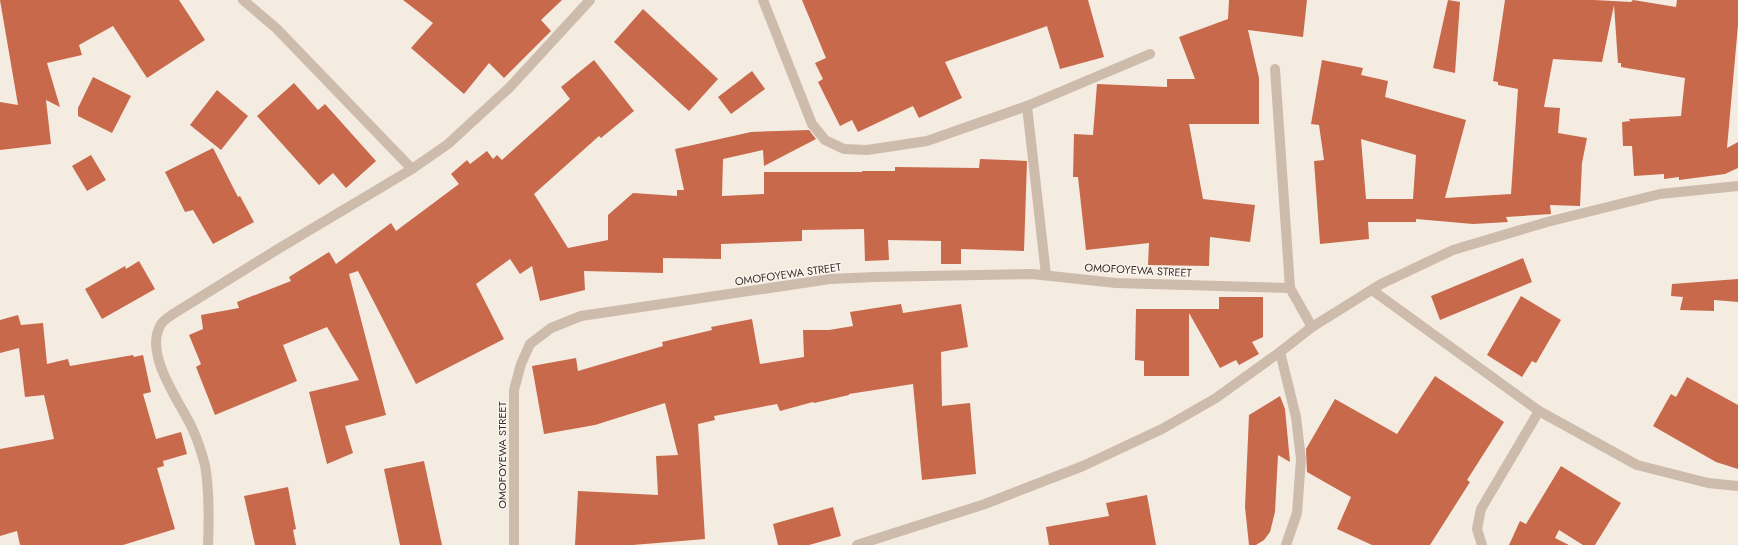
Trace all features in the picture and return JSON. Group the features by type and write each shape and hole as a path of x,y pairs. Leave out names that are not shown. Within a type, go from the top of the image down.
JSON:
{"street":[{"path":"243,0 276,28 412,169"},
{"path":"208,545 209,519 205,466 194,432 163,373 156,349 156,336 160,325 173,314 412,169 448,144 509,88 590,0"},
{"path":"763,0 812,124 825,140 844,149 867,150 927,141 1027,106 1150,54"},
{"path":"1275,69 1290,288 1312,326"},
{"path":"1027,106 1046,275"},
{"path":"857,545 985,504 1083,466 1162,429 1216,398 1280,352 1312,326 1372,290 1452,250 1548,222 1660,194 1738,186"},
{"name":"OMOFOYEWA STREET","path":"514,545 514,390 521,364 530,344 551,328 581,316 830,279 1024,274 1116,283 1290,288"},
{"path":"1372,290 1539,411 1637,465 1708,483 1738,486"},
{"path":"1280,352 1296,417 1301,459 1296,513 1286,545"},
{"path":"1482,545 1477,529 1481,508 1539,411"}],"building":[{"path":"0,0 179,0 205,40 147,78 113,26 79,45 82,55 47,63 60,107 46,100 51,144 0,150 0,102 18,105"},
{"path":"403,0 562,0 541,20 551,31 504,78 489,63 464,94 411,48 433,23"},
{"path":"802,0 1088,0 1104,57 1060,69 1047,26 945,62 962,98 919,118 913,106 858,132 852,120 840,126 818,82 823,79 815,63 826,58"},
{"path":"1229,0 1307,0 1303,37 1248,30 1259,78 1259,124 1189,124 1203,199 1255,205 1250,242 1210,237 1209,266 1148,265 1149,243 1086,250 1078,177 1073,177 1074,134 1093,135 1097,84 1167,87 1167,79 1195,79 1179,37 1228,19"},
{"path":"1448,0 1460,2 1455,73 1433,68"},
{"path":"1505,0 1594,0 1631,2 1633,0 1676,7 1677,0 1738,0 1738,25 1727,148 1738,142 1738,168 1725,174 1679,180 1679,177 1664,179 1664,174 1634,176 1632,146 1623,146 1622,122 1630,121 1629,119 1681,116 1685,78 1621,67 1621,63 1618,63 1614,5 1602,62 1553,59 1544,107 1560,108 1558,133 1587,138 1582,163 1580,206 1550,205 1551,214 1506,217 1508,222 1473,224 1416,219 1416,222 1368,222 1369,239 1320,244 1314,161 1324,160 1319,125 1311,124 1322,60 1363,68 1361,75 1388,81 1385,97 1466,120 1445,198 1511,194 1518,89 1498,85 1498,82 1493,81","holes":["1361,139 1416,155 1413,199 1366,199"]},
{"path":"643,9 718,79 689,111 614,42"},
{"path":"594,60 634,111 601,138 599,136 534,194 568,248 608,240 608,215 633,193 677,196 677,190 684,190 675,149 751,132 809,130 816,139 764,166 763,150 723,159 722,196 764,194 764,172 895,171 895,167 979,168 980,159 1027,161 1024,251 961,249 961,264 941,264 941,241 888,240 889,260 865,261 864,229 802,230 802,241 721,244 721,259 663,258 663,273 584,271 585,290 540,301 532,266 520,274 510,259 476,284 504,339 416,384 358,271 349,274 386,415 345,426 353,453 327,464 309,392 359,380 327,327 283,345 297,381 215,415 196,367 201,364 189,335 203,329 201,315 239,308 237,302 291,281 289,277 329,252 336,264 391,223 396,231 459,184 451,174 467,160 470,164 487,151 493,159 497,155 502,160 570,99 561,87"},
{"path":"752,71 765,89 731,114 718,97"},
{"path":"93,77 131,96 112,133 78,116 78,108"},
{"path":"294,83 318,110 325,104 376,161 346,188 333,173 319,185 257,116"},
{"path":"217,90 248,116 221,150 190,125"},
{"path":"213,148 238,197 240,196 254,222 213,244 193,210 185,212 165,172"},
{"path":"91,155 106,180 87,191 72,166"},
{"path":"1523,258 1532,282 1440,320 1431,296"},
{"path":"139,261 155,289 102,319 85,289 125,266 126,269"},
{"path":"1738,279 1738,302 1714,300 1714,311 1680,310 1683,297 1671,296 1672,284"},
{"path":"1521,296 1561,320 1536,363 1532,361 1522,377 1487,355"},
{"path":"1219,297 1263,297 1263,337 1252,342 1259,354 1239,365 1236,360 1220,368 1189,313 1189,376 1144,376 1144,361 1135,360 1136,309 1219,309"},
{"path":"901,304 903,313 961,304 968,347 941,352 942,406 970,403 976,474 922,480 913,384 849,394 780,411 777,404 714,416 715,420 698,424 705,539 633,545 575,545 578,491 658,495 656,456 678,455 665,403 595,425 544,434 532,366 576,358 578,371 663,346 662,342 712,330 711,327 752,319 760,364 804,357 803,330 829,330 853,326 850,312"},
{"path":"18,315 21,325 43,323 47,364 68,359 70,366 133,355 134,357 143,355 151,392 143,394 156,439 181,432 187,454 163,461 164,466 157,468 175,529 123,545 20,545 17,531 0,536 0,449 54,439 44,395 25,397 19,348 0,353 0,320"},
{"path":"1435,376 1504,422 1467,480 1470,482 1430,545 1372,545 1337,529 1351,497 1307,472 1306,449 1335,399 1397,434"},
{"path":"1687,377 1738,405 1738,469 1716,462 1653,426 1671,394 1676,397"},
{"path":"1280,396 1285,409 1290,462 1278,455 1275,512 1270,532 1264,540 1256,545 1249,545 1245,507 1249,415"},
{"path":"424,461 442,545 400,545 384,469"},
{"path":"1561,466 1621,503 1595,545 1583,545 1559,530 1555,538 1569,545 1509,545 1520,521 1526,524"},
{"path":"288,487 296,529 293,530 296,545 255,545 244,496"},
{"path":"1147,495 1156,545 1049,545 1046,527 1109,516 1106,503"},
{"path":"833,507 841,536 809,545 778,545 773,524"}]}
